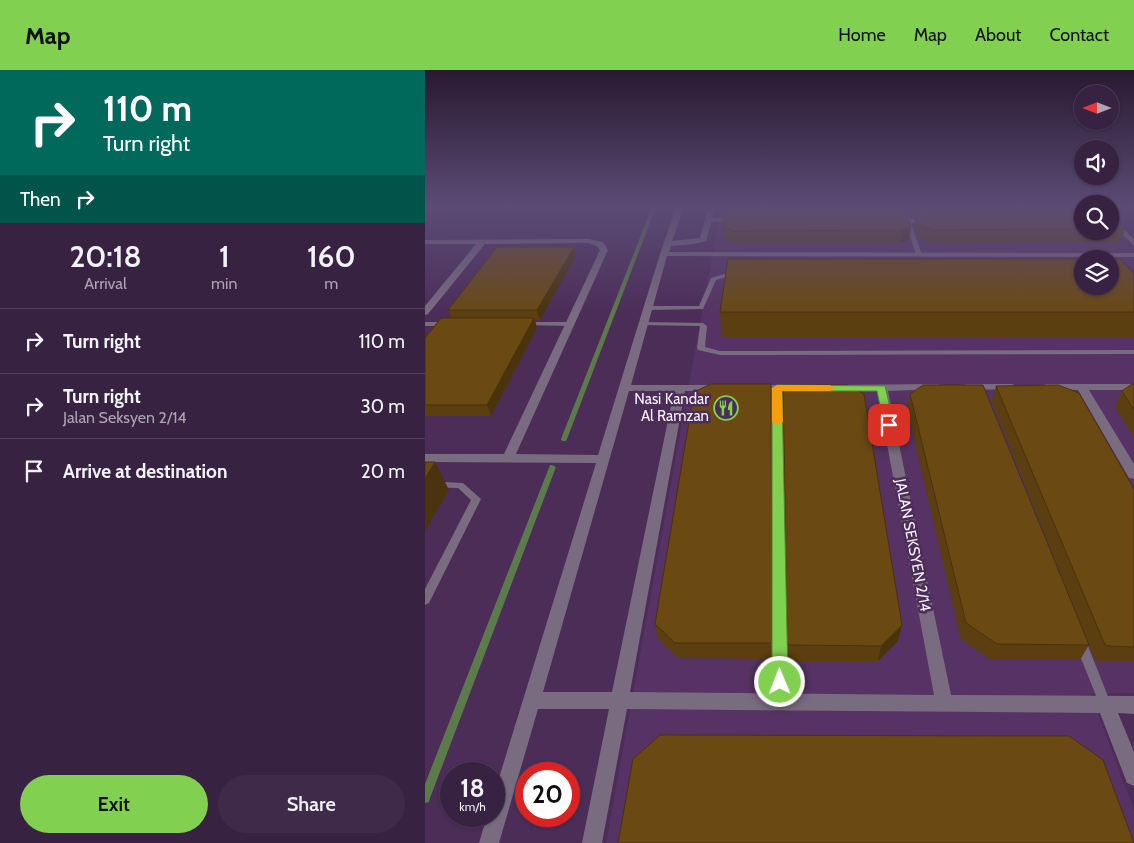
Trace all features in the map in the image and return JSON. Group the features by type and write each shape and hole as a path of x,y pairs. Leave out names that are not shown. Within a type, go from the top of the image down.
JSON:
{"street":[{"path":"425,312 481,243"},
{"path":"508,459 604,250 600,244 596,243"},
{"path":"489,843 668,243"},
{"path":"666,249 690,243"},
{"path":"666,249 919,255 1134,255"},
{"path":"748,388 882,388 982,392 1031,387 1134,387"},
{"path":"1082,387 1134,475"},
{"path":"625,388 729,388"},
{"path":"592,843 680,388"},
{"name":"JALAN SEKSYEN 2/14","path":"882,388 945,703"},
{"path":"425,458 604,459"},
{"path":"533,700 1134,705"},
{"path":"1105,704 1134,776"}],"lane":[{"path":"915,243 919,255"},
{"path":"648,308 701,308 713,279 736,272 746,272"},
{"path":"425,324 454,324"},
{"path":"511,324 569,324"},
{"path":"643,324 701,324 704,326 701,348 720,353 1134,352"},
{"path":"777,388 780,702"},
{"path":"425,484 460,485 475,499 425,600"},
{"path":"1077,632 1105,704"}],"shaded area":[{"path":"714,243 1130,243 1134,247 1134,693 1090,693 1134,810 1134,843 606,843"}],"building":[{"path":"497,247 574,247 537,310 448,310"},
{"path":"728,259 1074,259 1074,295 1119,295 1119,259 1134,274 1134,312 720,312"},
{"path":"441,318 534,318 487,405 425,405 425,338"},
{"path":"711,384 771,384 772,643 675,643 655,624 694,392"},
{"path":"1134,384 1134,410 1122,391"},
{"path":"783,385 847,385 864,394 902,625 881,646 790,645 787,643"},
{"path":"923,385 983,385 1089,645 997,644 966,623 910,394"},
{"path":"1058,385 1079,393 1134,489 1134,647 1105,645 996,386"},
{"path":"425,462 435,462 425,479"},
{"path":"660,735 1069,736 1103,760 1134,843 618,843 633,759"}],"waterway":[{"path":"564,439 640,243"},
{"path":"425,798 552,467"}],"slow traffic":[{"path":"777,422 777,388 830,388"}],"place":[{"name":"Nasi Kandar Al Ramzan","path":"726,408"}],"route":[{"path":"780,682 777,388 882,388 889,425"}]}
